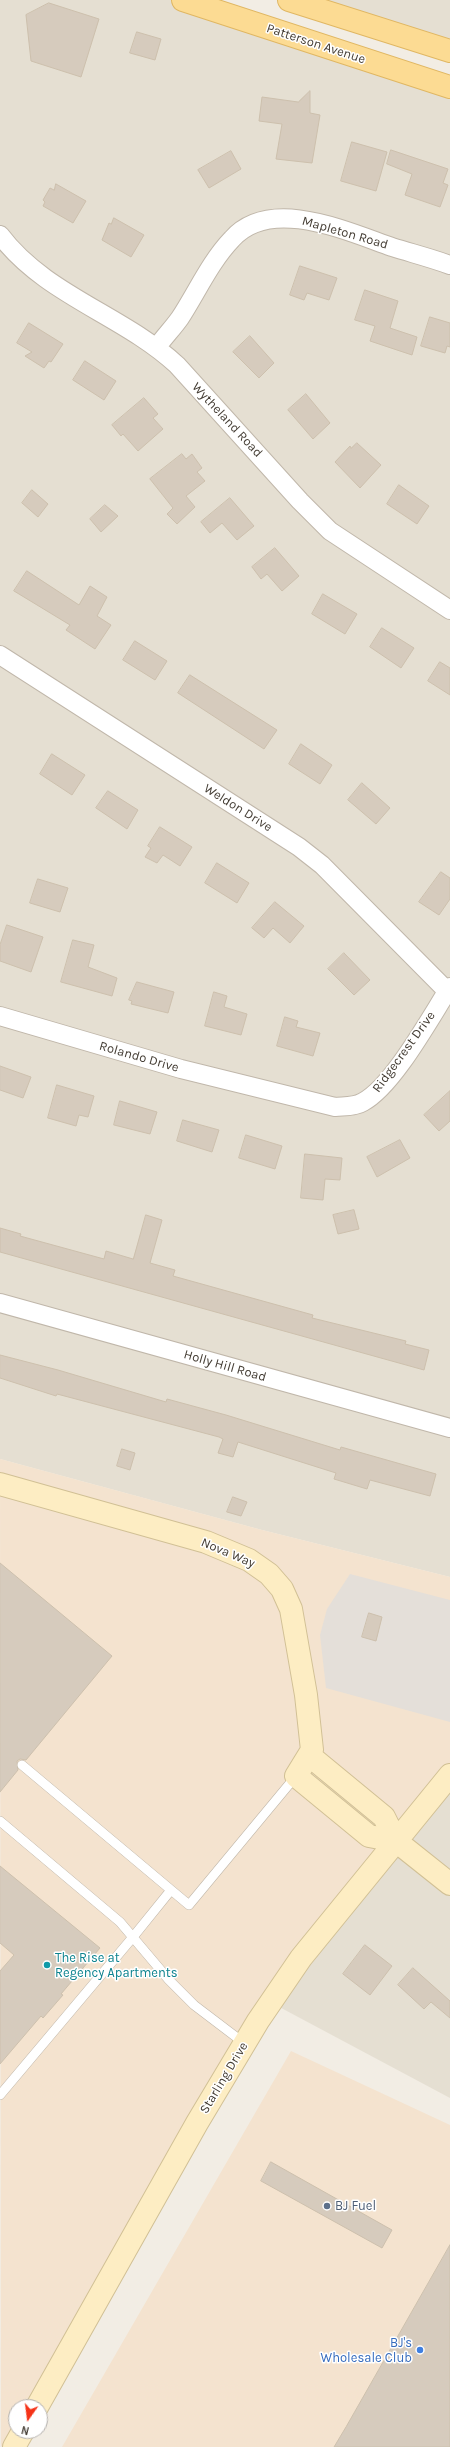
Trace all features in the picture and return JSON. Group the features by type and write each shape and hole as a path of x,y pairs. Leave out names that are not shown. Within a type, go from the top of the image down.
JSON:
{"main road":[{"name":"Patterson Avenue","path":"183,0 450,87"},
{"path":"288,0 450,51"}],"street":[{"name":"Mapleton Road","path":"157,347 179,318 215,260 232,239 244,227 261,220 286,218 315,222 450,265"},
{"name":"Wytheland Road","path":"0,235 14,254 36,273 157,347 177,365 300,501 330,531 450,610"},
{"name":"Weldon Drive","path":"0,655 299,847 322,865 449,991"},
{"name":"Ridgecrest Drive","path":"279,1093 336,1107 362,1103 372,1097 386,1081 449,991"},
{"name":"Rolando Drive","path":"0,1016 181,1069 279,1093"},
{"name":"Holly Hill Road","path":"0,1304 450,1428"},
{"name":"Nova Way","path":"0,1484 206,1542 249,1560 269,1574 288,1598 295,1622 312,1743 310,1756"},
{"path":"396,1841 369,1836 296,1776 310,1756 384,1817 396,1841 450,1884"},
{"name":"Starling Drive","path":"42,2399 244,2043 301,1958 450,1775"}],"lane":[{"path":"22,1764 189,1905 296,1776"},
{"path":"0,1821 120,1922 169,1980 194,2005 244,2043"},
{"path":"0,2095 133,1937 170,1890"}],"shaded area":[{"path":"0,0 185,0 450,86 450,1577 262,1530 0,1459"},
{"path":"287,0 450,0 450,53"},
{"path":"0,1459 262,1530 450,1577 450,1775 329,1922 34,2399 8,2399 8,2437 1,2447"},
{"path":"350,1574 450,1600 450,1722 326,1688 320,1635 327,1609"},
{"path":"450,1775 450,2098 270,2002"},
{"path":"291,2051 450,2125 450,2447 62,2447"}],"building":[{"path":"49,3 99,19 81,77 31,61 26,15"},
{"path":"137,32 161,39 155,60 130,53"},
{"path":"310,91 310,113 320,115 312,163 276,159 282,124 259,121 262,97 298,102"},
{"path":"352,142 387,152 376,191 341,181"},
{"path":"391,150 448,169 443,183 448,185 440,207 405,195 412,174 387,164"},
{"path":"231,151 241,169 209,188 198,170"},
{"path":"56,184 86,201 73,223 43,206 45,202 43,200 50,188 54,190"},
{"path":"114,218 144,235 131,257 102,240 109,223 111,224"},
{"path":"300,266 337,278 329,300 307,293 304,300 290,295"},
{"path":"365,290 398,301 390,328 417,337 412,355 370,341 375,326 355,320"},
{"path":"430,317 450,323 450,347 447,346 445,353 421,346"},
{"path":"29,323 63,344 51,362 49,361 44,368 25,356 32,352 17,343"},
{"path":"250,336 274,363 259,378 233,352"},
{"path":"85,361 116,381 104,400 73,380"},
{"path":"306,394 330,423 313,439 288,410"},
{"path":"144,398 158,414 153,418 163,429 138,451 123,434 121,436 112,425"},
{"path":"357,443 381,465 360,488 335,462 350,446 351,448"},
{"path":"182,454 186,459 192,454 202,468 197,472 205,481 186,496 195,507 177,524 167,514 173,508 150,479"},
{"path":"399,485 429,506 417,524 387,504"},
{"path":"32,490 48,504 38,517 22,503"},
{"path":"230,498 254,526 237,540 222,523 210,533 201,522"},
{"path":"105,505 118,516 101,532 90,519"},
{"path":"275,548 299,576 282,591 267,574 261,579 252,567"},
{"path":"27,571 79,605 90,586 107,597 97,616 111,625 95,649 66,630 70,625 14,591"},
{"path":"323,594 357,614 345,634 312,614"},
{"path":"382,628 414,648 401,668 370,647"},
{"path":"135,641 167,661 155,680 123,660"},
{"path":"440,662 450,668 450,695 428,681"},
{"path":"190,675 277,730 264,749 178,693"},
{"path":"301,744 332,765 320,784 289,764"},
{"path":"52,754 85,775 72,795 40,774"},
{"path":"362,783 390,808 376,824 348,800"},
{"path":"108,791 138,810 127,829 96,808"},
{"path":"160,827 192,847 180,866 163,855 157,863 145,857 151,848 148,846"},
{"path":"217,863 249,883 237,903 205,883"},
{"path":"441,872 450,878 450,899 439,915 419,902"},
{"path":"38,879 68,888 60,912 30,903"},
{"path":"275,902 304,926 290,943 273,928 264,938 252,928"},
{"path":"7,925 43,937 31,972 0,961 0,945"},
{"path":"73,940 94,945 88,967 117,978 112,996 61,982"},
{"path":"344,953 370,980 354,995 328,969"},
{"path":"137,982 174,992 168,1013 131,1004 132,1001 129,1000"},
{"path":"214,992 227,996 224,1007 247,1014 241,1035 205,1026"},
{"path":"285,1017 298,1021 296,1027 320,1033 313,1056 277,1046"},
{"path":"0,1066 31,1077 23,1098 0,1090"},
{"path":"57,1085 94,1096 88,1117 79,1115 76,1126 48,1118"},
{"path":"450,1091 450,1121 439,1131 424,1115"},
{"path":"120,1101 157,1112 150,1134 114,1125"},
{"path":"183,1120 219,1130 212,1152 177,1141"},
{"path":"246,1135 282,1146 275,1169 239,1158"},
{"path":"400,1140 410,1158 377,1177 367,1157"},
{"path":"305,1154 342,1158 340,1180 325,1179 323,1200 301,1198"},
{"path":"354,1210 359,1229 338,1234 333,1215"},
{"path":"146,1215 162,1220 150,1263 175,1270 173,1276 313,1315 312,1318 406,1341 405,1344 429,1350 424,1370 0,1252 0,1228 21,1234 20,1236 104,1259 106,1251 133,1259"},
{"path":"0,1355 58,1370 166,1402 167,1399 226,1415 340,1450 341,1447 436,1474 430,1496 370,1480 367,1489 334,1479 336,1473 238,1442 233,1457 218,1453 223,1439 219,1437 57,1394 56,1396 0,1378"},
{"path":"122,1449 135,1453 130,1470 117,1466"},
{"path":"233,1497 247,1502 241,1516 227,1512"},
{"path":"0,1563 112,1656 26,1760 20,1759 17,1761 18,1770 0,1792"},
{"path":"369,1613 382,1617 376,1641 362,1637"},
{"name":"The Rise at Regency Apartments","path":"0,1866 100,1948 61,1994 63,1995 43,2018 41,2016 0,2064 0,1971 14,1955 0,1943"},
{"path":"365,1945 392,1966 370,1995 343,1974"},
{"path":"413,1968 450,2001 450,2018 431,2002 424,2009 398,1985"},
{"name":"BJ Fuel","path":"271,2162 392,2230 382,2248 261,2181"},
{"name":"BJ's Wholesale Club","path":"450,2245 450,2447 334,2447 346,2427"}],"place":[{"name":"The Rise at Regency Apartments","path":"47,1965"},
{"name":"BJ Fuel","path":"327,2206"},
{"name":"BJ's Wholesale Club","path":"420,2350"}]}
